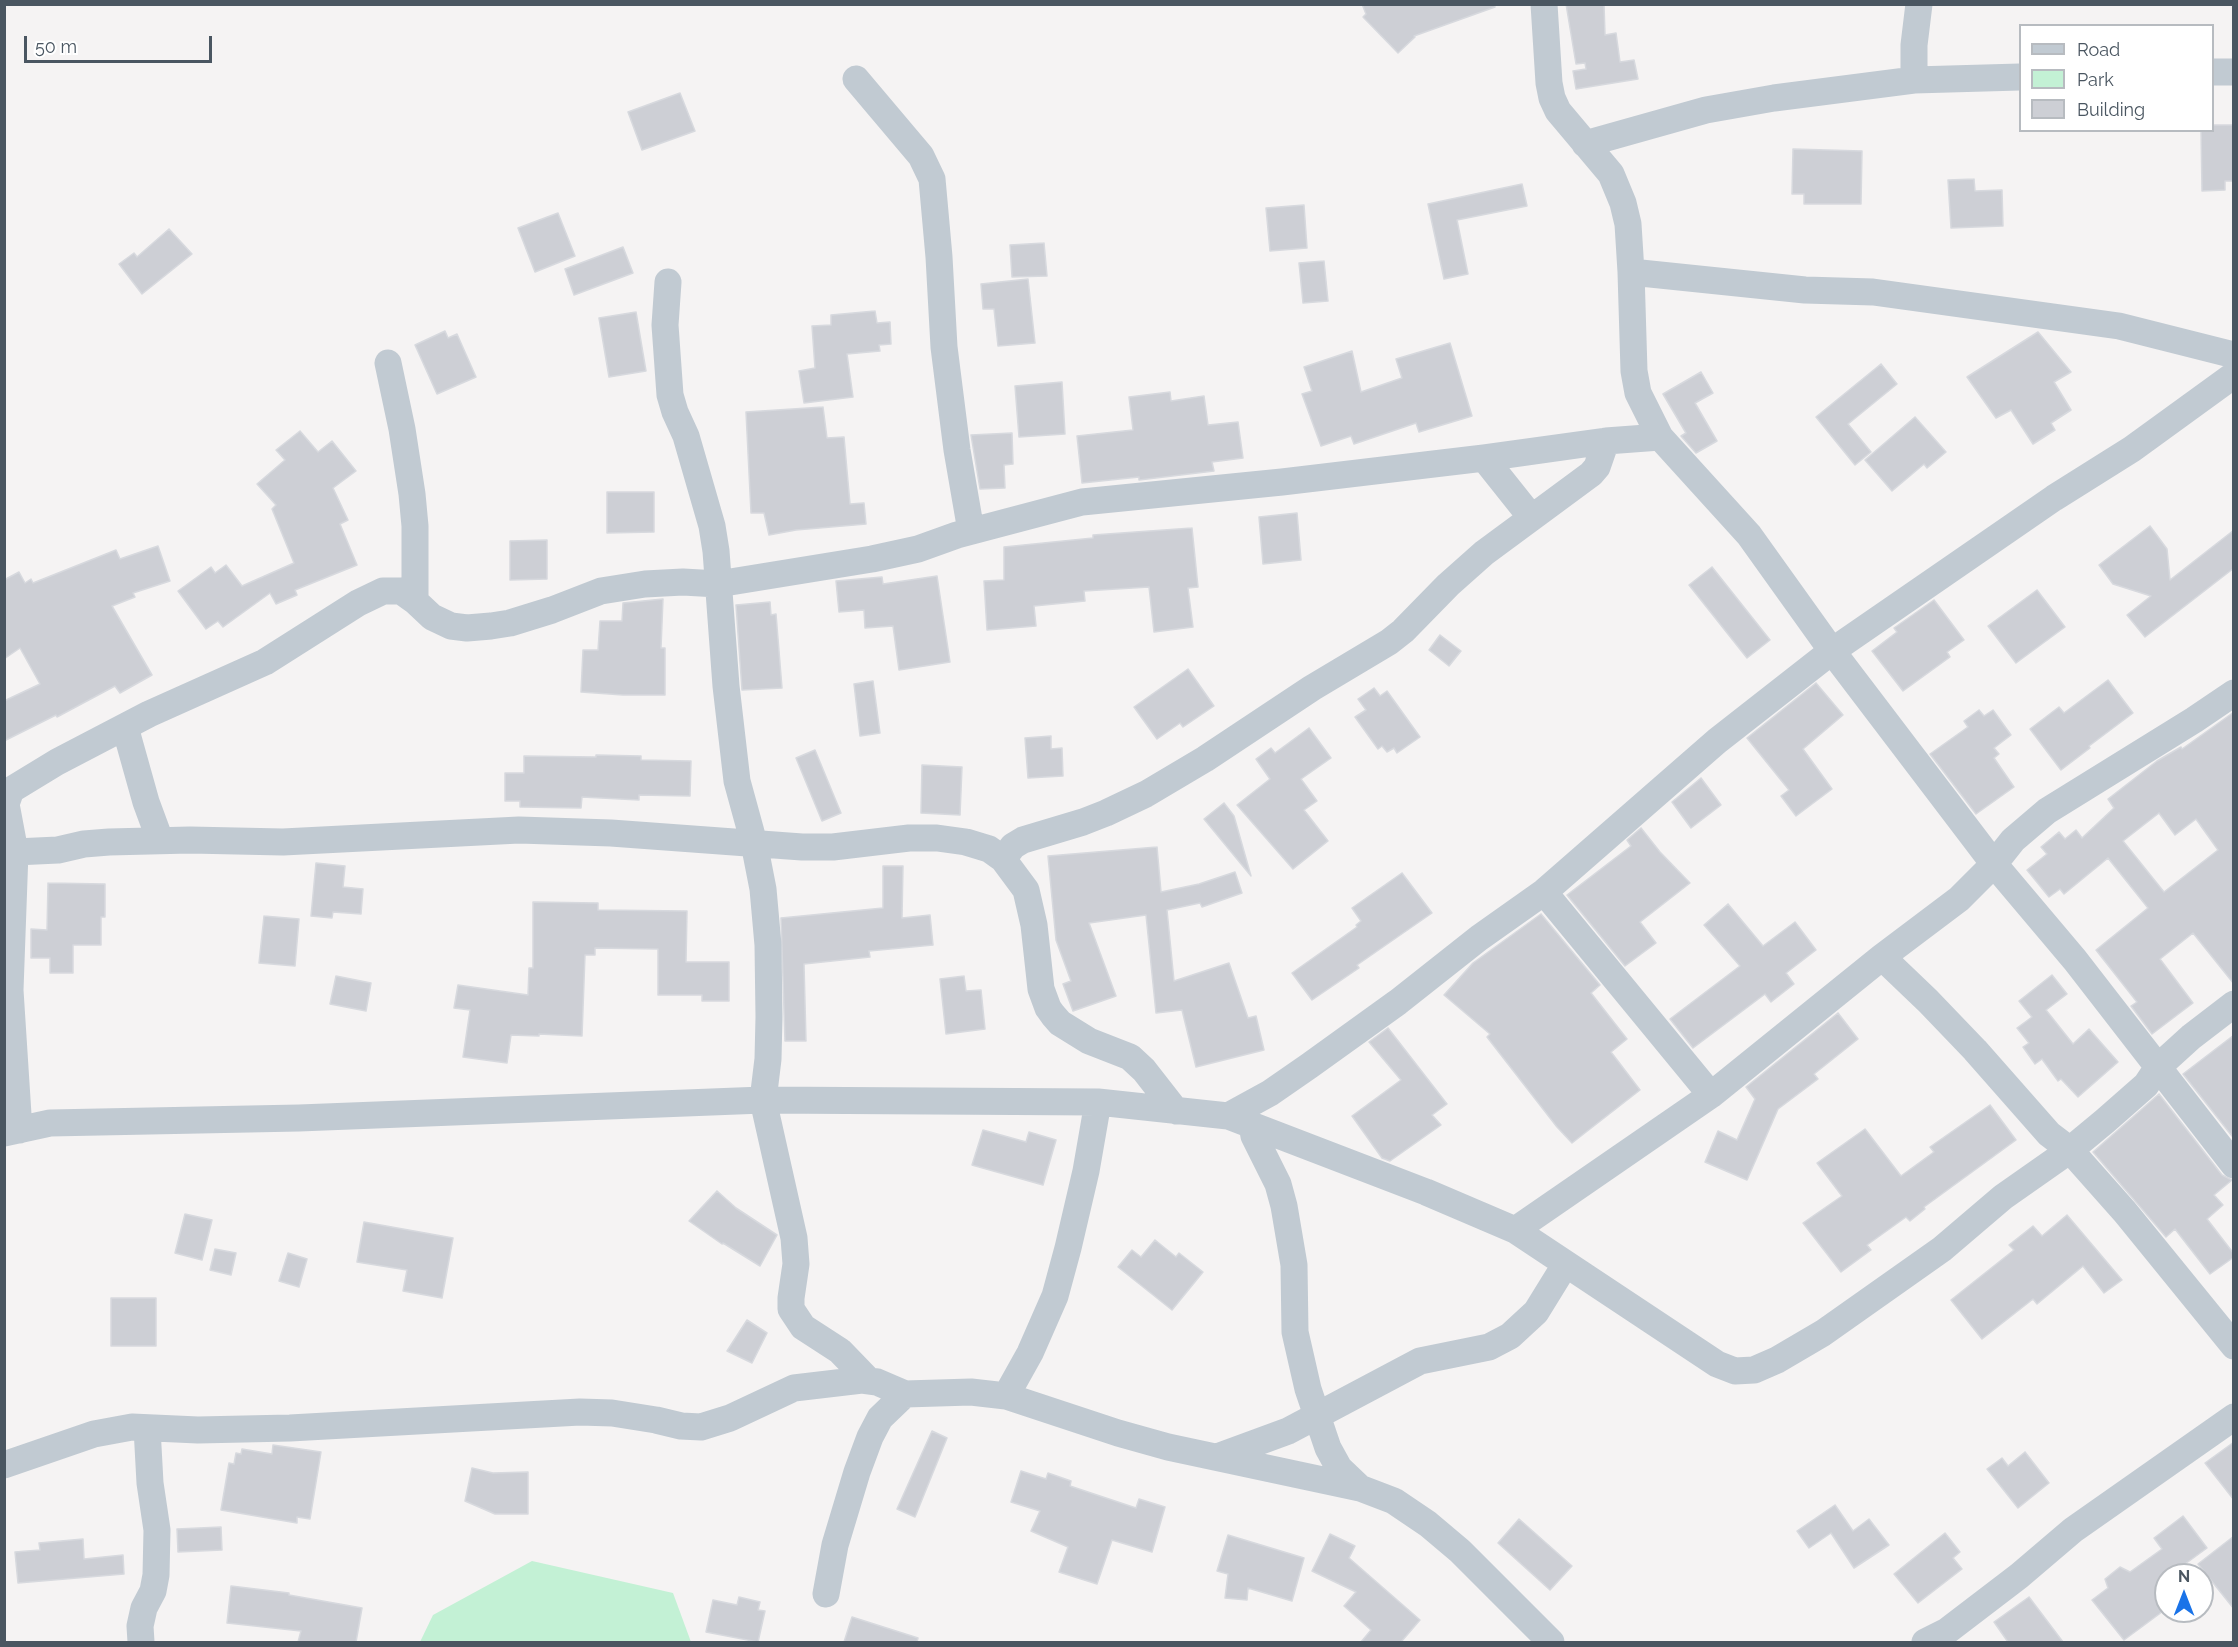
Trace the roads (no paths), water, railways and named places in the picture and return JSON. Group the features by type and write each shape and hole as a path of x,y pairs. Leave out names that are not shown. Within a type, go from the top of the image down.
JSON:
{"street":[{"path":"1544,4 1552,98 1558,111 1602,163 1617,187 1628,224 1636,382 1647,415 1660,437 1749,535 1832,651 1994,864 2075,960 2234,1165"},
{"path":"1914,80 1914,45 1919,4"},
{"path":"2214,72 2234,72"},
{"path":"1585,144 1706,110 1774,98 1914,80 2019,76"},
{"path":"856,79 921,156 932,179 945,357 957,450 971,531"},
{"path":"1631,272 1805,290 1873,292 2119,326 2234,355"},
{"path":"668,282 665,325 670,395 686,436 712,526 737,781 754,843 763,889 768,945 768,1059 763,1100 794,1238 796,1264 791,1309 803,1327 812,1335 840,1351 869,1381"},
{"path":"388,363 402,429 412,494 415,526 416,601"},
{"path":"1240,1120 1270,1093 1544,892 1717,741 1832,651 2054,498 2132,449 2234,375"},
{"path":"1660,437 1606,441 1282,482 1102,499 1064,506 971,531 918,549 872,559 718,584 683,582 645,584 601,591 510,623 467,628 451,626 432,617 416,601 401,591 383,591 358,603 265,662 193,693 125,727 57,762 11,790 5,804 15,852 10,990 12,1131 50,1123 299,1118 763,1100 1098,1102 1176,1111 1240,1120 1426,1192 1515,1230 1717,1364 1735,1371 1754,1370 1778,1360 1823,1333 1942,1249 2003,1197 2070,1150 2146,1085 2158,1067 2191,1037 2234,1004"},
{"path":"1003,859 1014,846 1023,840 1090,819 1146,794 1205,759 1312,688 1389,642 1484,553 1591,474 1597,467 1606,441"},
{"path":"1484,458 1531,517"},
{"path":"1515,1230 1711,1095 1882,957 1959,899 1994,864 2013,840 2047,811 2234,693"},
{"path":"125,727 146,802 160,840"},
{"path":"15,852 34,852 84,844 160,840 283,842 519,830 611,833 833,847 909,838 937,838 966,842 989,849 1003,859 1026,890 1034,925 1041,989 1048,1008 1060,1023 1089,1041 1130,1057 1144,1070 1176,1111"},
{"path":"1544,892 1711,1095"},
{"path":"1882,957 1975,1050 2049,1134 2070,1150 2125,1212 2234,1346"},
{"path":"1006,1396 1030,1353 1055,1296 1083,1182 1098,1102"},
{"path":"1240,1120 1254,1136 1278,1184 1284,1206 1294,1265 1295,1332 1316,1417 1328,1448 1339,1468 1360,1488"},
{"path":"1220,1456 1288,1431 1420,1361 1489,1347 1510,1336 1536,1312 1565,1265"},
{"path":"4,1465 94,1434 132,1427 290,1428 580,1412 612,1413 681,1426 701,1427 730,1418 794,1388 826,1383 877,1382 905,1394 971,1392 1006,1396 1168,1447 1220,1456 1360,1488 1394,1501 1428,1524 1460,1551 1551,1642"},
{"path":"826,1594 835,1545 870,1437 880,1418 905,1394"},
{"path":"1943,1639 2073,1530 2234,1417"},
{"path":"141,1642 140,1626 144,1608 153,1591 156,1575 157,1530 150,1483 147,1428"}]}
